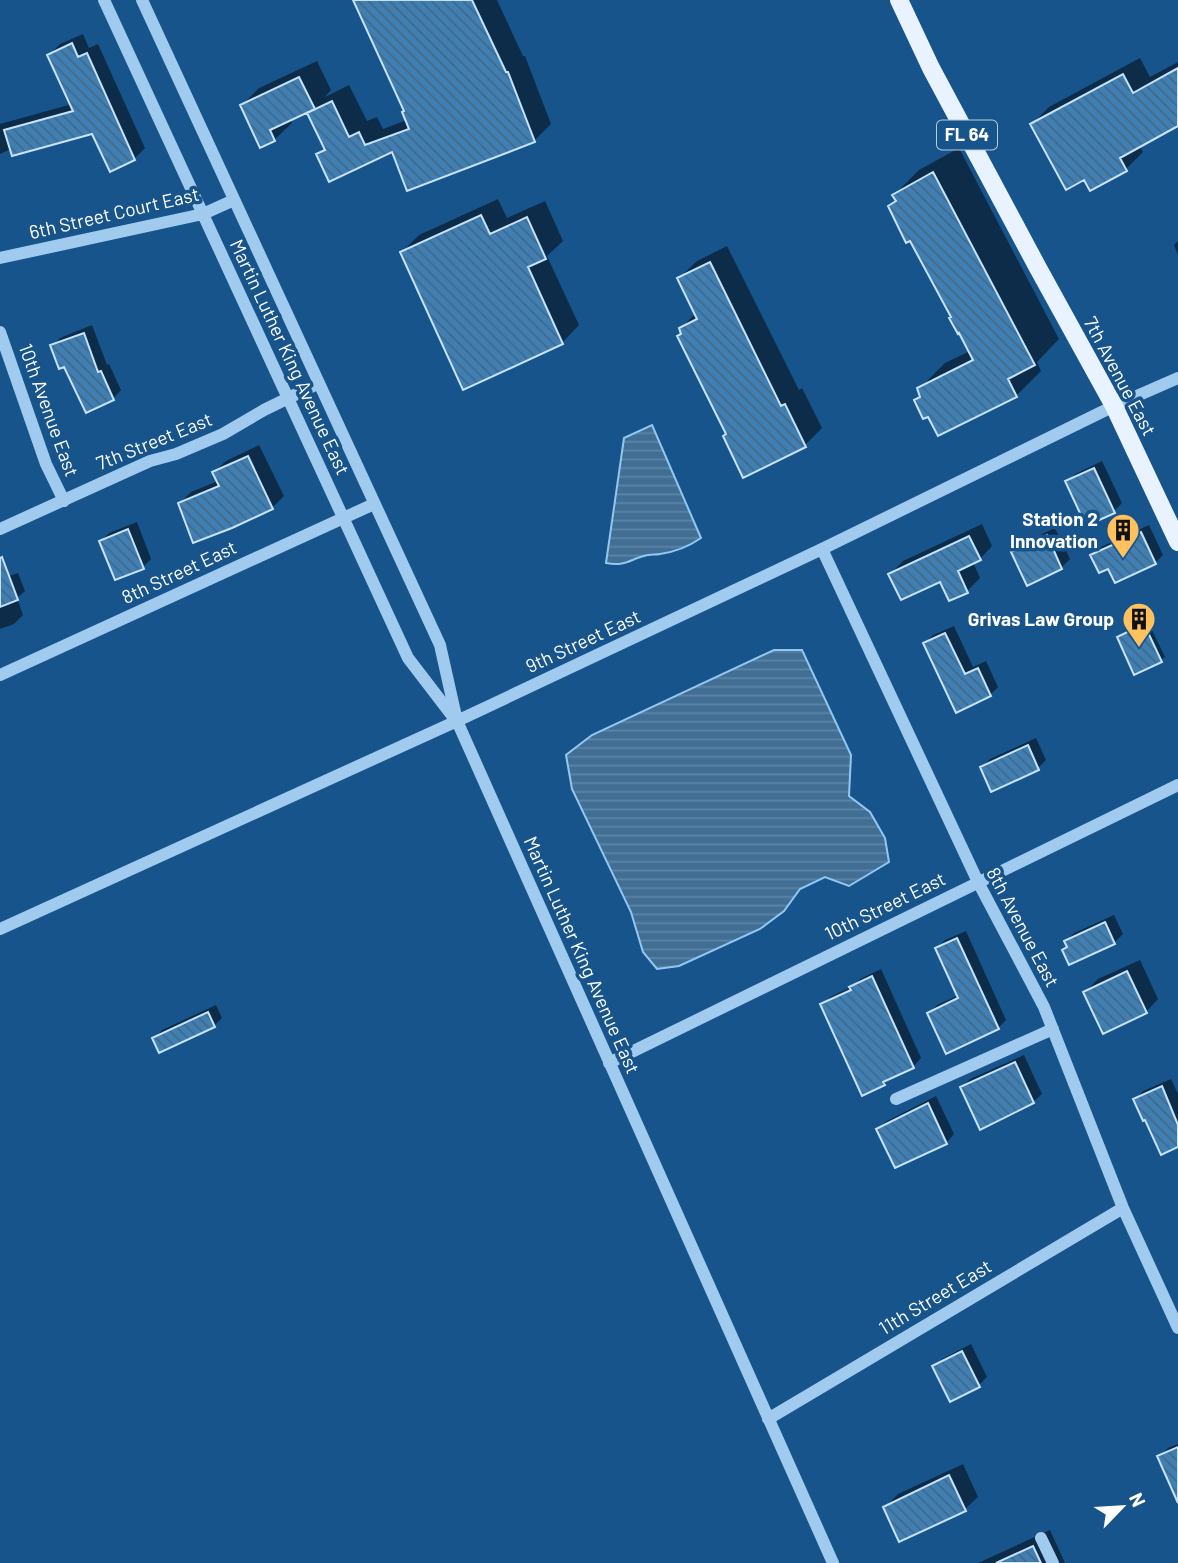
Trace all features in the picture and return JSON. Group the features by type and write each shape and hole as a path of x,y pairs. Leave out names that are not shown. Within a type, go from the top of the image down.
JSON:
{"main road":[{"name":"7th Avenue East","path":"899,0 931,68 1114,406 1178,542"}],"street":[{"name":"Martin Luther King Avenue East","path":"104,0 408,658 457,722"},
{"name":"Martin Luther King Avenue East","path":"142,0 440,645 457,722 833,1563"},
{"name":"6th Street Court East","path":"0,258 202,214 234,200"},
{"name":"10th Avenue East","path":"0,332 46,464 64,500"},
{"name":"9th Street East","path":"0,929 457,722 1114,406 1178,378"},
{"name":"7th Street East","path":"0,529 150,461 176,454 223,434 319,383"},
{"name":"8th Street East","path":"0,675 374,504"},
{"name":"8th Avenue East","path":"821,549 978,882 1053,1029 1123,1208 1178,1328"},
{"name":"10th Street East","path":"609,1063 1178,785"},
{"path":"896,1099 1053,1029"},
{"name":"11th Street East","path":"768,1419 1123,1208"},
{"path":"1041,1538 1053,1563"}],"water":[{"path":"652,425 701,538 671,552 642,556 624,563 606,563 624,438"},
{"path":"774,650 802,650 851,755 849,796 870,812 885,838 889,862 849,886 825,877 800,889 784,911 760,929 679,966 657,969 643,952 631,912 572,789 566,755 592,735"}],"building":[{"path":"353,0 472,0 508,72 535,142 407,191 392,152 329,182 316,154 325,150 307,113 332,101 349,137 359,132 365,145 409,129 402,112 404,111"},
{"path":"72,43 78,57 87,53 135,160 110,172 92,134 12,156 4,130 73,111 47,55"},
{"path":"1178,68 1178,126 1120,158 1127,171 1090,191 1084,180 1066,190 1030,124 1123,74 1133,93"},
{"path":"299,77 315,109 270,130 275,141 260,148 240,105"},
{"path":"933,172 1035,365 1008,379 1017,397 938,436 928,417 923,419 914,400 920,397 917,388 973,360 910,241 906,243 888,206 896,201 892,195"},
{"path":"481,215 490,234 527,217 546,259 528,267 563,344 463,390 400,252"},
{"path":"710,262 781,406 785,404 806,447 743,478 723,436 726,434 677,336 681,334 679,328 697,319 677,278"},
{"path":"84,333 98,372 101,371 114,400 86,413 64,367 59,369 50,345"},
{"path":"248,456 273,509 193,543 178,503 219,486 212,472"},
{"path":"1094,468 1115,513 1086,526 1065,481"},
{"path":"128,529 144,569 115,580 99,541"},
{"name":"Station 2 Innovation","path":"1141,532 1156,564 1115,583 1108,569 1099,573 1090,555"},
{"path":"1047,535 1062,569 1027,586 1011,552"},
{"path":"969,536 981,560 958,571 968,593 949,601 940,582 901,600 888,574"},
{"path":"2,557 18,600 0,607 0,558"},
{"name":"Grivas Law Group","path":"1144,624 1162,662 1134,675 1117,637"},
{"path":"945,633 965,674 978,668 991,696 956,713 923,643"},
{"path":"1028,745 1039,770 991,792 980,767"},
{"path":"1105,922 1115,944 1069,965 1062,950 1067,947 1064,941"},
{"path":"957,938 999,1029 946,1054 927,1013 958,998 935,948"},
{"path":"1127,971 1147,1013 1103,1034 1083,992"},
{"path":"872,976 914,1068 883,1082 885,1085 862,1096 820,1004 851,990 849,987"},
{"path":"208,1012 215,1027 159,1053 152,1038"},
{"path":"1015,1062 1034,1103 980,1130 960,1087"},
{"path":"1162,1086 1178,1125 1178,1147 1161,1155 1133,1099"},
{"path":"928,1103 947,1144 895,1168 876,1129"},
{"path":"962,1351 980,1387 950,1402 932,1366"},
{"path":"1178,1447 1178,1503 1157,1456"},
{"path":"949,1475 966,1511 899,1542 883,1507"},
{"path":"1033,1546 1041,1563 996,1563"}],"place":[{"name":"Station 2 Innovation","path":"1123,560"},
{"name":"Grivas Law Group","path":"1139,649"}]}
